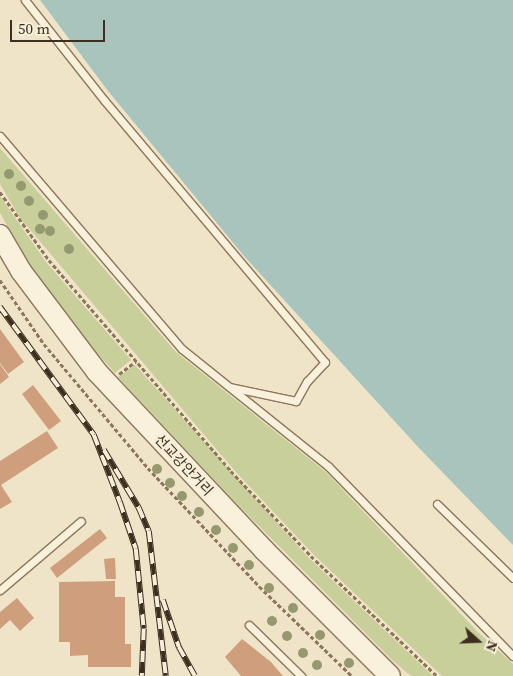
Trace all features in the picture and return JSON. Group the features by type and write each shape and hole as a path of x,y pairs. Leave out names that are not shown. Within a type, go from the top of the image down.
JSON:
{"main road":[{"name":"선교강안거리","path":"0,235 26,278 97,372 264,550 390,676"}],"lane":[{"path":"25,0 110,108 325,362 307,381 296,401 227,386"},
{"path":"0,136 182,349 328,466 513,656"},
{"path":"437,504 513,578"},
{"path":"0,590 81,520"},
{"path":"249,625 301,676"}],"path":[{"path":"0,192 49,260 136,361 311,556 437,676"},
{"path":"0,280 44,344 148,468 264,591 352,676"},
{"path":"114,377 136,361"}],"green space":[{"path":"0,148 176,352 326,472 478,632 513,664 513,676 442,676 314,555 234,470 20,218 0,184"},
{"path":"0,196 46,262 131,360 115,373 72,326 28,263 0,213"},
{"path":"135,365 309,558 433,676 411,676 393,661 237,504 118,377"}],"water":[{"path":"40,0 513,0 513,545 419,448 244,256 108,91"}],"building":[{"path":"0,329 24,362 8,374 0,363"},
{"path":"0,364 9,377 0,384"},
{"path":"33,385 61,421 49,430 22,394"},
{"path":"47,431 58,448 1,485 12,502 0,509 0,461"},
{"path":"100,529 107,538 57,578 50,568"},
{"path":"115,558 116,579 106,579 104,559"},
{"path":"115,581 115,597 125,597 125,644 131,644 131,667 88,667 88,655 70,656 70,642 59,642 59,582"},
{"path":"17,598 34,618 20,631 10,620 0,629 0,612"},
{"path":"242,639 271,662 283,676 241,676 225,657"}],"railway":[{"path":"0,307 94,435 120,502 136,549 144,629 142,676"},
{"path":"104,450 139,508 149,531 166,676"},
{"path":"163,600 179,647 195,676"}]}
